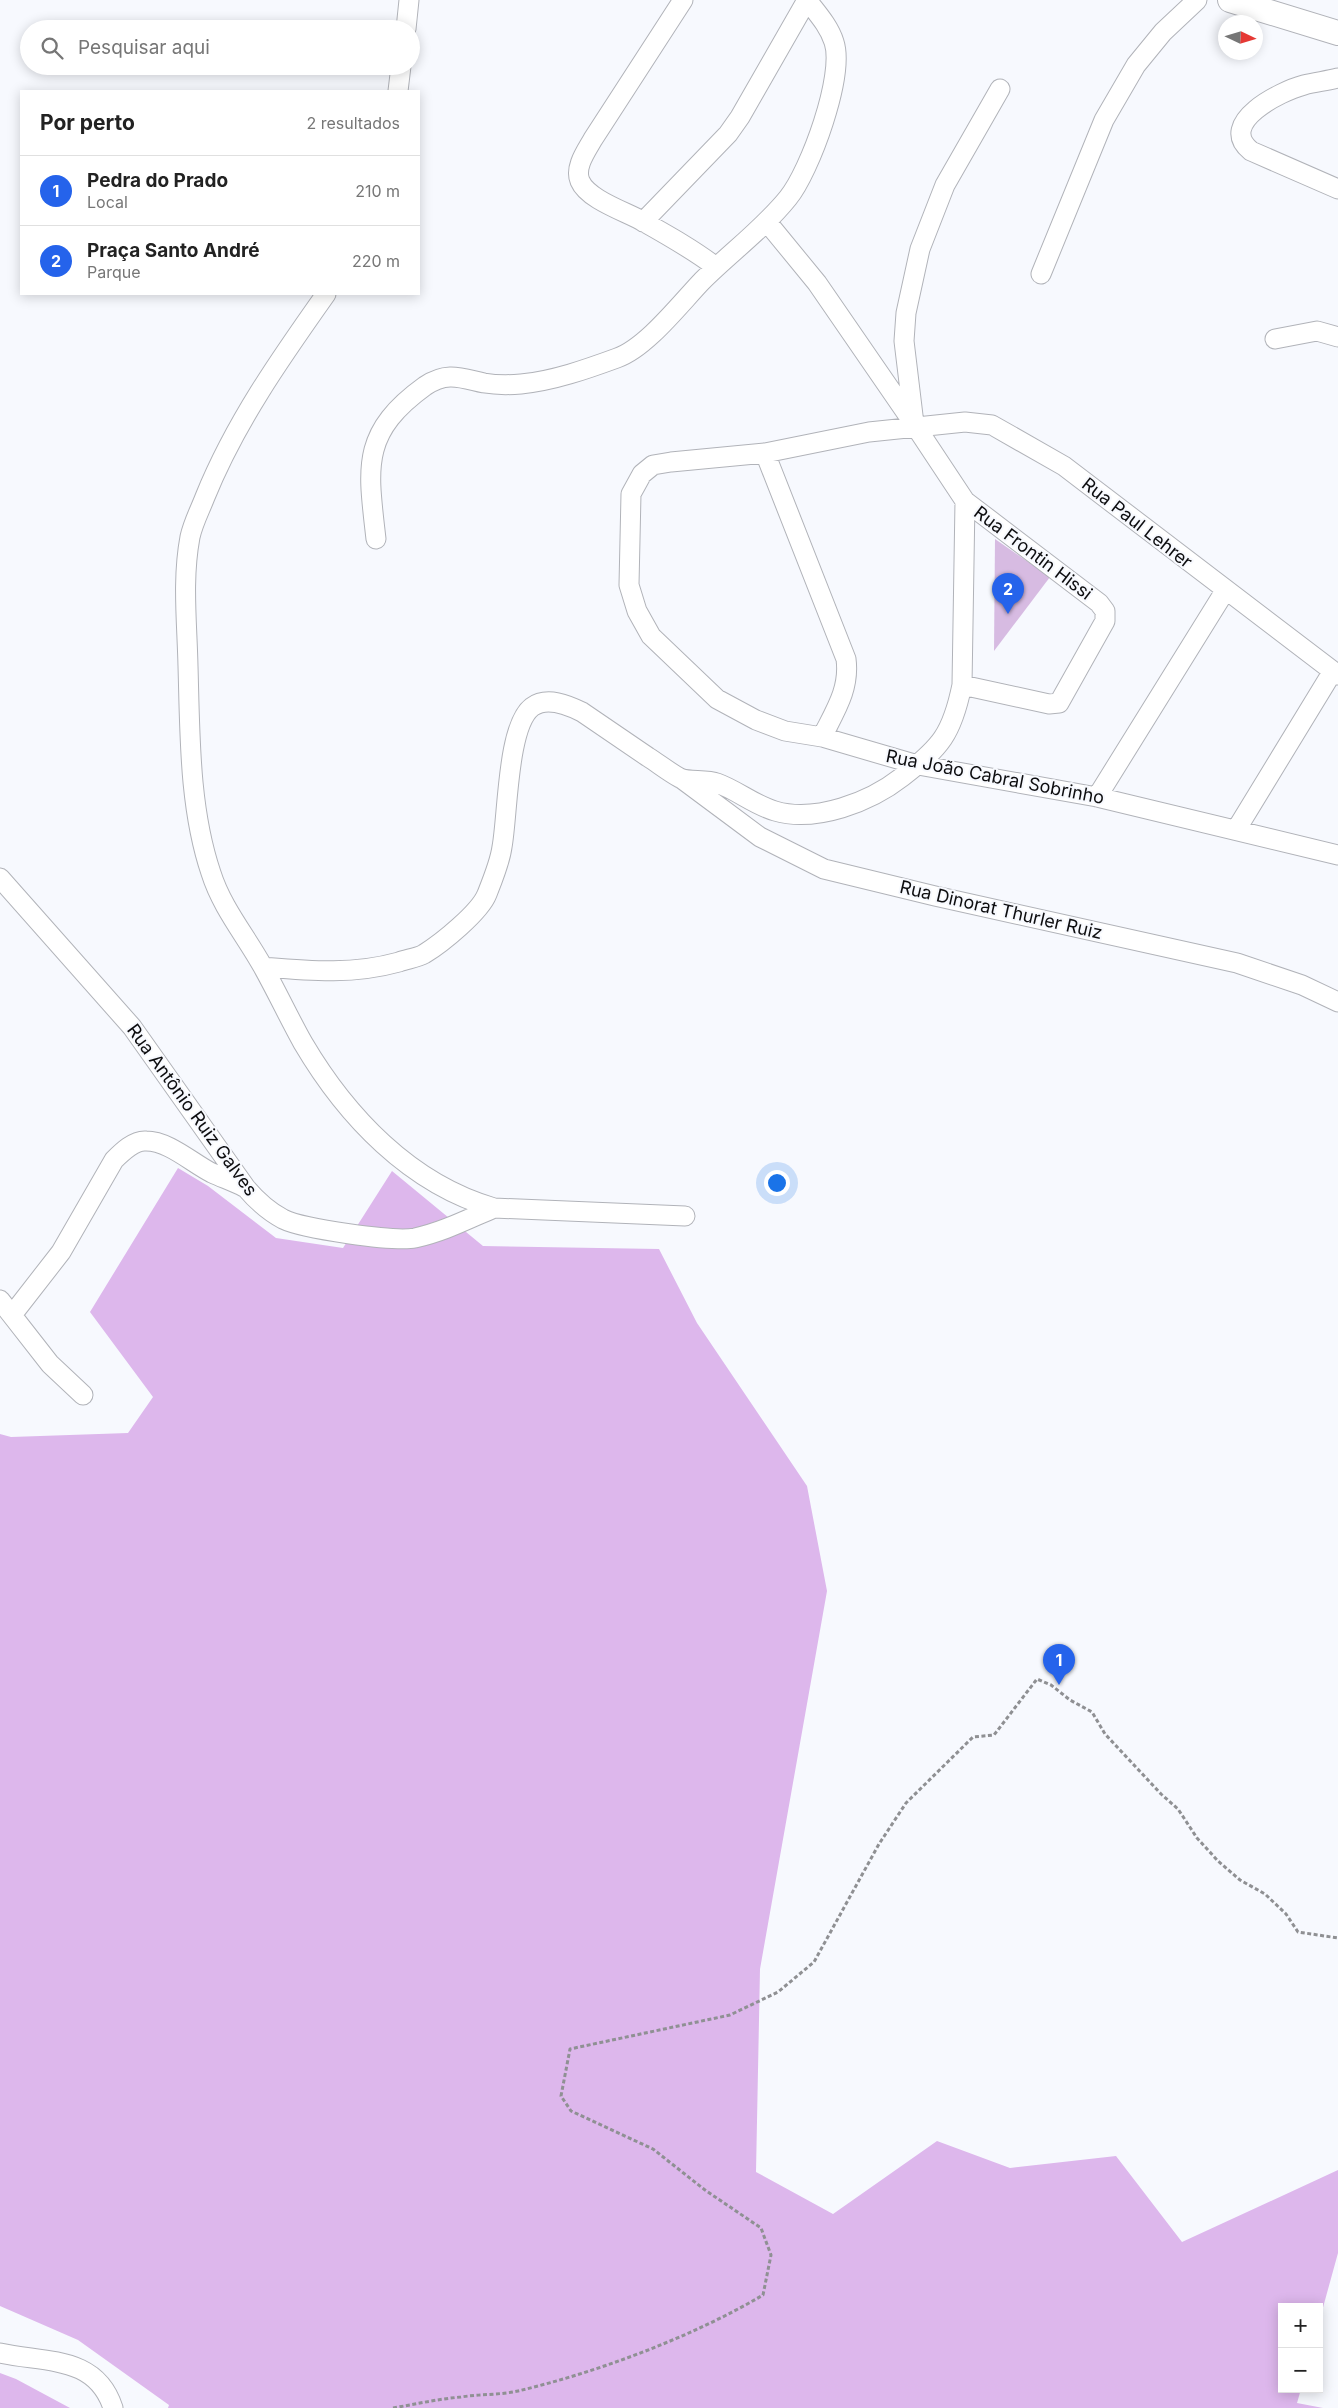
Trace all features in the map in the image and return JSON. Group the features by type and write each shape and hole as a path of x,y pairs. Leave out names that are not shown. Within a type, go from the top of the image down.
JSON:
{"street":[{"path":"407,20 409,0"},
{"path":"683,0 594,138 581,162 578,174 580,182 588,191 716,267"},
{"path":"376,539 369,480 372,450 389,421 425,386 441,377 451,376 498,385 544,381 618,358 638,348 716,267 767,222 790,195 814,148 832,96 837,67 834,42 824,22 807,0 740,117 728,134 643,222"},
{"path":"1041,274 1080,175 1108,112 1136,65 1163,32 1198,0"},
{"path":"1230,0 1274,7 1338,33"},
{"path":"398,90 400,75"},
{"path":"1338,78 1302,85 1267,100 1245,121 1241,130 1244,146 1251,151 1338,189"},
{"path":"915,426 904,341 906,314 920,249 945,186 1000,89"},
{"path":"682,779 706,780 718,783 773,811 794,816 809,815 864,800 887,789 918,765 943,740 956,714 962,685 965,501 817,283 767,222"},
{"path":"325,295 248,409 217,467 191,534 185,581 190,730 201,839 211,876 233,920 264,967 303,1043 335,1092 372,1135 443,1188 494,1208 685,1216"},
{"path":"1275,339 1317,332 1338,337"},
{"name":"Rua Paul Lehrer","path":"915,426 965,422 992,425 1064,466 1335,673"},
{"name":"Rua João Cabral Sobrinho","path":"915,426 869,432 765,453 653,465 642,474 631,494 629,585 637,611 651,636 718,698 756,720 785,731 822,737 918,765 1097,797 1338,855"},
{"path":"765,453 846,659 848,676 844,693 822,737"},
{"name":"Rua Frontin Hissi","path":"962,685 1049,704 1059,703 1106,621 1105,611 1099,603 965,501"},
{"path":"1097,797 1225,590"},
{"path":"1236,830 1335,673"},
{"name":"Rua Dinorat Thurler Ruiz","path":"264,967 330,973 378,968 423,955 457,930 486,896 502,848 511,767 520,724 532,707 551,702 566,704 582,712 682,779 760,837 824,869 935,896 1237,963 1302,985 1338,1002"},
{"name":"Rua Antônio Ruiz Galves","path":"0,878 132,1027 246,1188 262,1206 285,1220 311,1227 384,1237 413,1238 442,1231 494,1208"},
{"path":"12,1315 61,1252 114,1160 122,1151 132,1145 147,1141 163,1145 211,1172 246,1188"},
{"path":"0,1300 50,1364 83,1396"},
{"path":"0,2353 73,2366 94,2376 109,2397 112,2408"}],"path":[{"path":"393,2408 460,2397 516,2391 597,2367 670,2340 736,2311 763,2295 771,2255 761,2228 705,2190 653,2149 571,2111 561,2096 570,2049 730,2015 778,1992 814,1962 879,1844 906,1803 973,1737 994,1736 1037,1679 1051,1685 1070,1700 1092,1712 1105,1734 1161,1794 1178,1809 1197,1838 1218,1862 1240,1880 1265,1894 1286,1914 1298,1932 1338,1938"}],"shaded area":[{"path":"995,539 1050,577 994,651"},
{"path":"178,1168 208,1186 276,1238 343,1248 392,1171 483,1246 659,1249 697,1323 807,1486 827,1591 760,1969 756,2172 833,2214 937,2141 1010,2168 1116,2156 1182,2242 1338,2170 1338,2253 1323,2307 1323,2303 1278,2303 1278,2393 1300,2393 1297,2403 1323,2408 168,2408 169,2405 78,2340 0,2306 0,1434 11,1437 128,1433 153,1397 90,1312"},
{"path":"0,2373 16,2379 70,2408 0,2408"}],"place":[{"name":"Praça Santo André","path":"1008,614"},
{"name":"Pedra do Prado","path":"1059,1685"}]}
